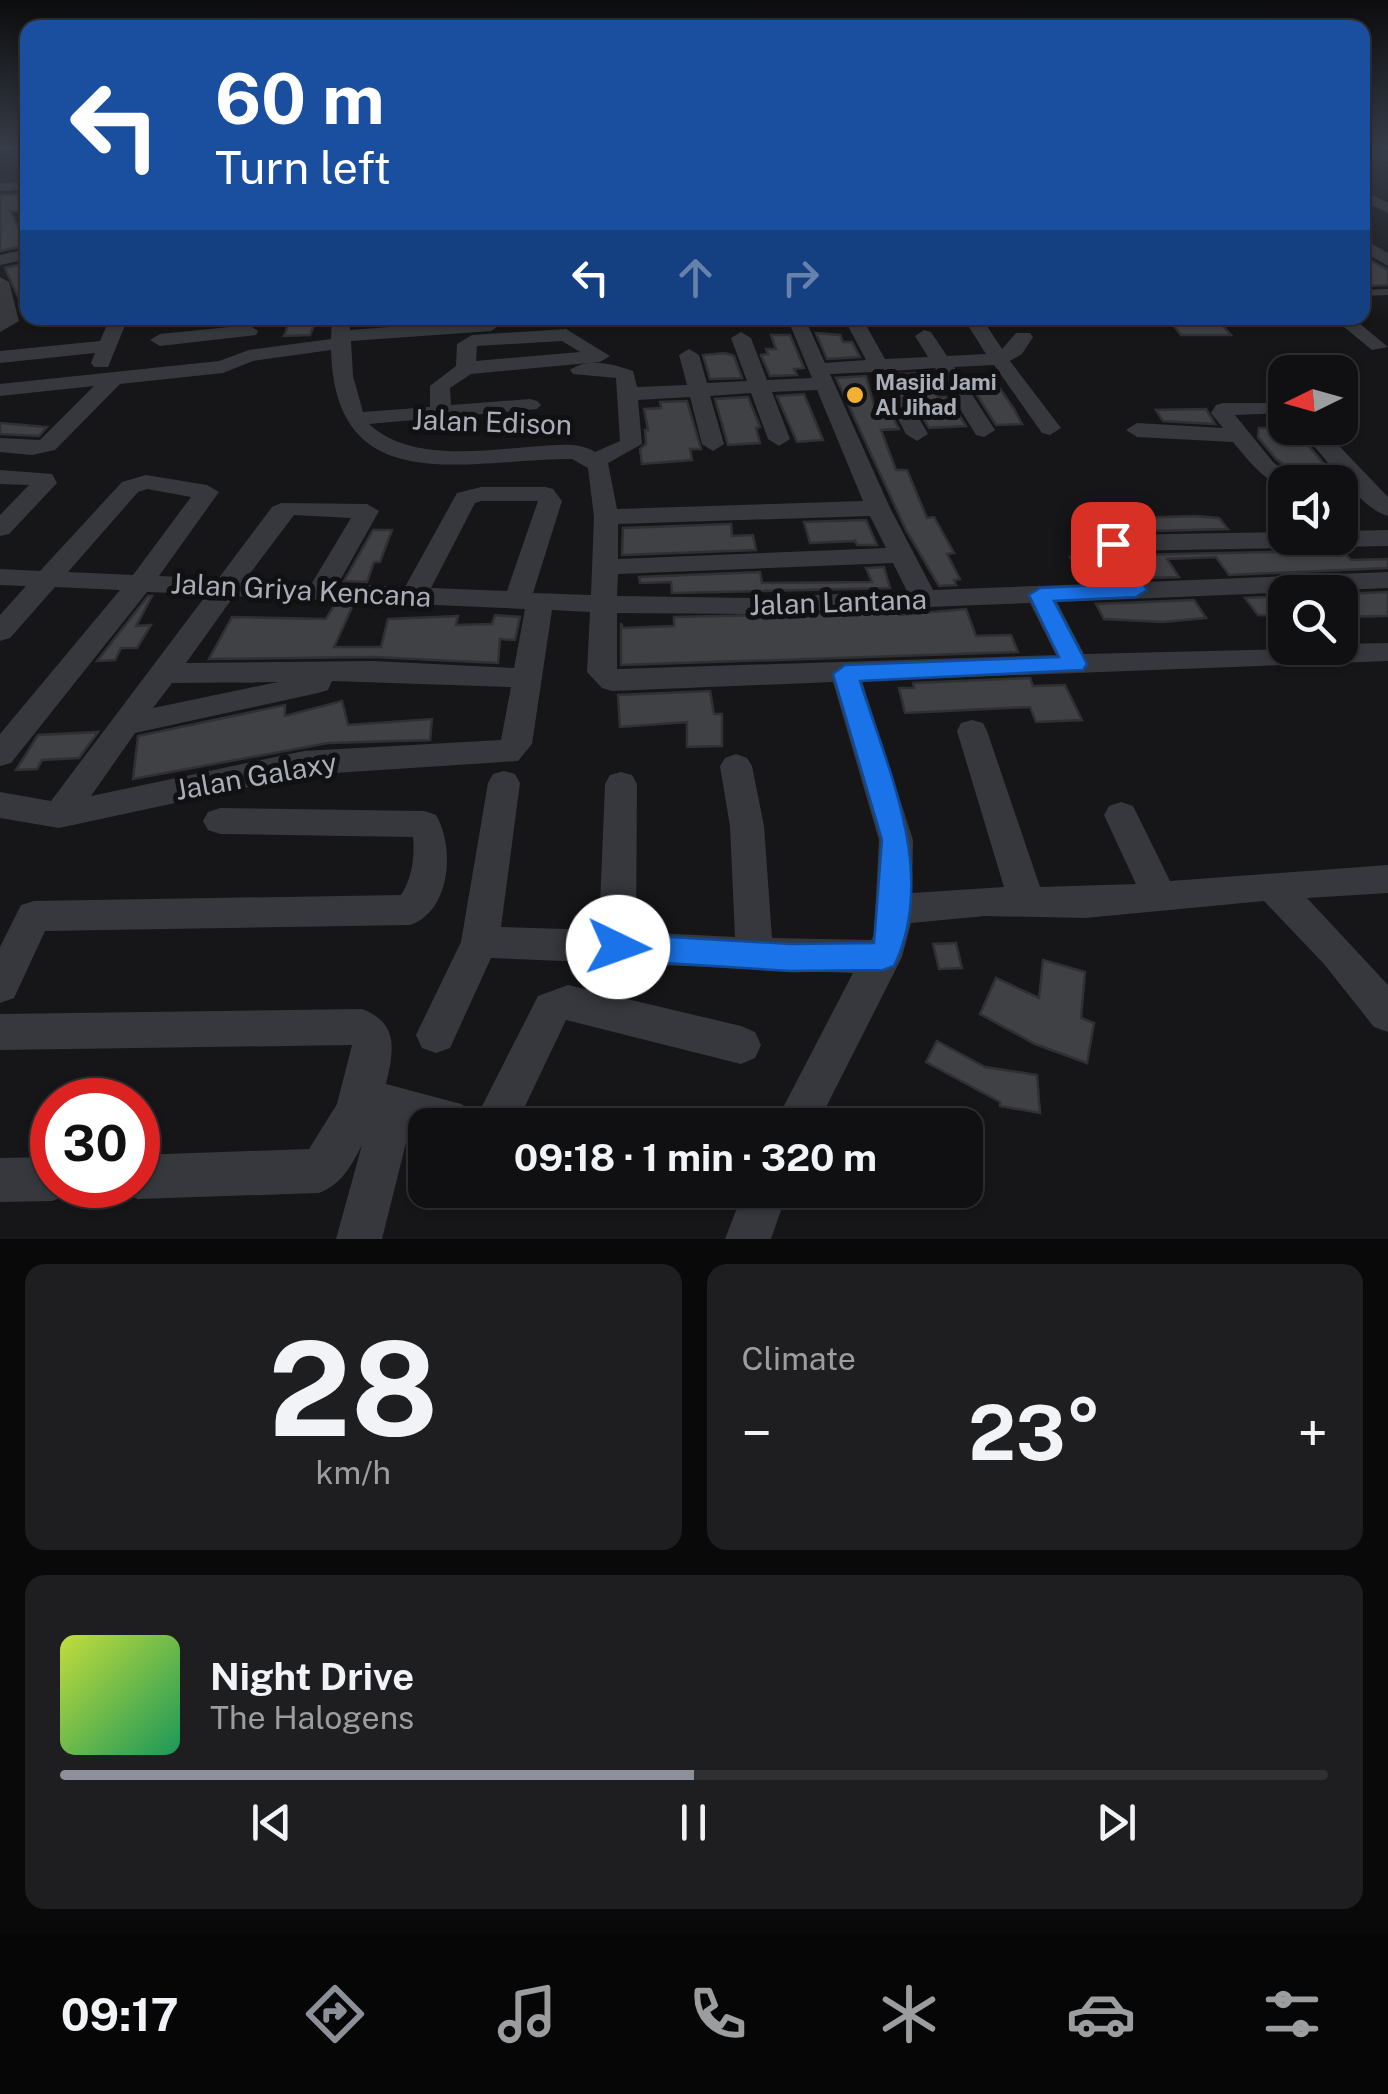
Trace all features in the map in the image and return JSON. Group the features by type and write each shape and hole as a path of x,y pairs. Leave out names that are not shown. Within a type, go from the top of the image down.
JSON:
{"street":[{"path":"0,282 10,321 0,326"},
{"path":"0,445 48,445 84,408 104,379 107,346 116,325"},
{"path":"184,337 188,325"},
{"path":"0,390 223,367 341,332 427,325"},
{"path":"857,325 917,434"},
{"path":"1351,325 1379,346"},
{"path":"800,327 878,508 925,600"},
{"path":"978,327 1050,428"},
{"path":"160,340 249,332"},
{"path":"341,332 344,378 356,419 530,406"},
{"path":"441,412 440,390 466,368 600,356 569,335 472,341 467,344 466,368"},
{"path":"924,336 984,430"},
{"path":"629,394 761,387 879,366 999,359 1015,350 1022,337"},
{"path":"741,338 780,439"},
{"path":"0,357 107,346"},
{"path":"690,355 713,444"},
{"path":"445,382 609,369 626,376 632,442 594,461"},
{"path":"0,400 84,408"},
{"path":"1268,408 1223,409 1222,413 1268,470"},
{"name":"Jalan Edison","path":"356,419 372,440 403,451 442,455 562,451 582,453 594,461 599,466 606,516 601,604"},
{"path":"1138,430 1240,436"},
{"path":"1328,445 1377,490 1388,509"},
{"path":"0,476 44,479 45,483 0,529"},
{"path":"0,632 130,487 146,482 207,492 141,582 0,755"},
{"path":"414,596 465,498 480,494 545,494 550,501 528,600 525,678 480,942 436,1035"},
{"path":"606,516 878,508"},
{"path":"59,815 130,724 223,588 286,509 368,512 320,592"},
{"path":"1136,590 1111,551 1113,544 1388,538"},
{"path":"604,567 903,555"},
{"name":"Jalan Griya Kencana","path":"0,577 601,604"},
{"name":"Jalan Lantana","path":"601,604 749,606 1388,580"},
{"path":"1040,595 1075,664"},
{"path":"601,604 602,672 612,680 1388,652"},
{"path":"163,673 374,672 525,678"},
{"path":"130,724 374,672"},
{"path":"805,1108 883,956 892,936 895,910 889,817 845,674"},
{"path":"972,731 1028,903"},
{"name":"Jalan Galaxy","path":"0,804 59,815 304,763 502,755 509,765"},
{"path":"736,766 747,826 754,954"},
{"path":"618,947 621,784"},
{"path":"1121,815 1160,897"},
{"path":"3,973 34,916 410,910 422,894 432,842 424,824 220,820"},
{"path":"895,910 985,902 1160,897 1388,879"},
{"path":"1272,886 1337,952 1388,1014"},
{"path":"480,942 883,956"},
{"path":"502,1108 552,1008 559,1004 568,1002 741,1045"},
{"path":"0,1032 362,1027 369,1030 374,1044 378,1102 360,1239"},
{"path":"378,1102 408,1110"},
{"path":"160,1177 319,1171 378,1102"},
{"path":"0,1180 30,1179"},
{"path":"748,1239 759,1208"}],"building":[{"path":"0,208 20,208 20,212 10,211 20,230 20,247 0,251"},
{"path":"1370,260 1388,270 1388,285 1370,286"},
{"path":"20,265 20,301 5,268"},
{"path":"288,325 314,325 310,335 284,336"},
{"path":"1173,325 1222,325 1231,335 1181,335"},
{"path":"816,333 840,335 843,342 852,342 860,357 827,359"},
{"path":"771,335 790,335 804,368 794,369 797,375 770,376 761,355 768,354 766,349 776,349"},
{"path":"703,355 734,356 742,378 710,379"},
{"path":"923,373 938,397 948,397 966,426 929,428 898,374"},
{"path":"866,376 875,409 888,408 899,429 881,430 896,470 907,470 927,518 934,517 954,553 947,554 960,579 954,580 956,585 939,586 906,530 836,378"},
{"path":"992,377 1022,424 996,425 967,379"},
{"path":"804,394 823,440 797,442 777,396"},
{"path":"748,397 760,427 756,428 760,443 728,445 715,399"},
{"path":"687,401 701,449 690,449 692,460 642,464 640,449 646,444 648,430 644,409 661,408 660,402"},
{"path":"1206,409 1215,424 1163,421 1156,410"},
{"path":"0,423 47,427 39,436 0,434"},
{"path":"1259,428 1268,428 1268,445 1308,445 1325,465 1284,465 1258,437"},
{"path":"1219,518 1228,529 1110,532 1101,519"},
{"path":"866,520 877,545 857,545 855,541 810,543 804,522"},
{"path":"731,524 732,536 753,535 756,550 622,555 623,528"},
{"path":"373,530 392,530 380,562 374,562 367,582 344,581"},
{"path":"1131,555 1346,555 1351,560 1388,559 1388,568 1229,575 1216,557 1167,559 1179,577 1146,578"},
{"path":"1097,556 1111,580 1083,581 1070,557"},
{"path":"884,567 890,588 672,593 671,582 640,583 639,577 760,572 762,583 872,582 866,568"},
{"path":"1388,592 1388,616 1358,617 1358,593"},
{"path":"148,596 152,596 136,626 151,625 137,648 121,648 115,660 97,661"},
{"path":"1268,597 1268,615 1258,615 1245,598"},
{"path":"1194,600 1206,618 1163,622 1104,619 1096,604"},
{"path":"335,604 353,605 334,647 381,647 388,619 458,616 456,625 492,624 495,615 520,617 515,640 500,639 498,663 373,657 209,659 232,617 326,619"},
{"path":"966,609 976,636 1011,635 1018,652 621,665 621,623 623,628 674,626 674,617 898,612 899,615"},
{"path":"1030,678 1033,686 1065,685 1082,720 1036,722 1030,707 905,713 899,688 914,688 913,683"},
{"path":"710,691 714,714 722,714 722,746 687,747 687,722 620,727 618,695"},
{"path":"342,701 348,725 432,719 430,740 328,743 133,779 138,736 285,705 285,716"},
{"path":"98,732 79,758 42,760 37,769 16,770 38,735"},
{"path":"956,943 962,968 939,969 933,944"},
{"path":"1043,960 1085,972 1081,1018 1094,1023 1087,1063 1035,1044 980,1014 996,978 1039,998"},
{"path":"937,1041 985,1067 1037,1075 1040,1113 1000,1106 1000,1102 926,1062"}],"place":[{"name":"Masjid Jami Al Jihad","path":"855,395"}],"route":[{"path":"618,947 790,958 883,956 892,936 895,910 896,840 845,674 1075,664 1040,595 1136,590 1111,551 1113,544"}]}
